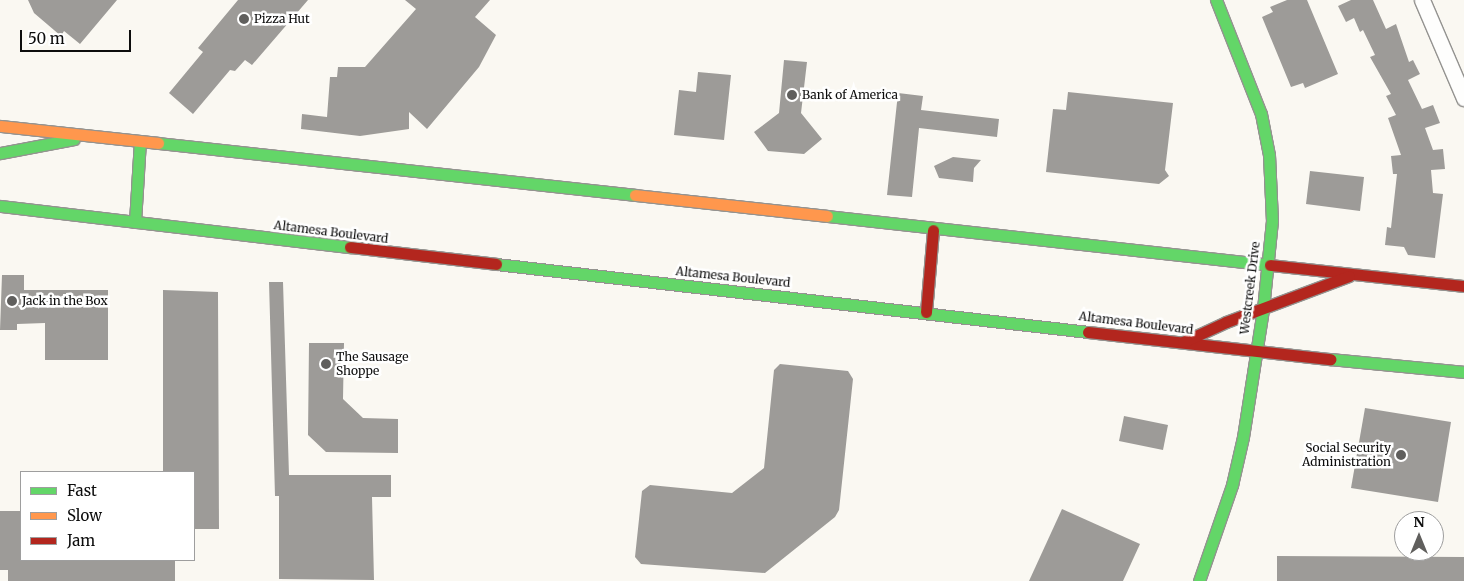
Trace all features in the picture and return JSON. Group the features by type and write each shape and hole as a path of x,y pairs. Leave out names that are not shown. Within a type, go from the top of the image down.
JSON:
{"main road":[{"name":"Westcreek Drive","path":"1199,581 1232,485 1263,309 1272,221 1269,154 1261,114 1216,0"},
{"path":"0,126 933,230 1464,286"},
{"path":"0,153 92,136"},
{"path":"134,222 140,141"},
{"name":"Altamesa Boulevard","path":"0,206 459,261 926,312 1256,351 1464,372"},
{"path":"926,312 933,230"},
{"path":"1182,342 1355,274"}],"street":[{"path":"1422,0 1464,98"}],"building":[{"path":"28,0 117,0 80,44 64,31 61,36 34,13"},
{"path":"238,0 308,0 252,65 245,60 235,71 230,70 193,114 169,93 203,52 198,48"},
{"path":"405,0 490,0 475,17 496,35 479,67 427,129 409,112 409,129 360,136 301,129 302,114 327,117 330,77 337,77 338,67 365,67 416,9"},
{"path":"1287,0 1307,0 1338,74 1305,88 1303,83 1291,87 1262,17 1273,12 1270,7"},
{"path":"1351,0 1373,0 1386,29 1396,24 1409,62 1413,60 1420,74 1408,80 1422,109 1433,105 1440,123 1425,128 1433,150 1443,149 1445,169 1431,170 1433,193 1443,194 1435,258 1408,255 1404,247 1385,245 1387,227 1391,228 1397,174 1393,174 1391,156 1401,155 1388,118 1396,115 1386,96 1391,94 1370,57 1375,55 1363,30 1360,32 1354,18 1346,22 1338,6"},
{"name":"Bank of America","path":"784,60 807,62 801,113 822,139 804,154 768,151 754,132 779,113"},
{"path":"698,72 731,75 724,140 674,135 679,90 696,92"},
{"path":"1068,92 1173,103 1165,170 1169,176 1159,184 1046,172 1053,109 1066,110"},
{"path":"898,93 923,96 921,110 999,119 997,137 919,128 912,197 887,195"},
{"path":"953,157 981,160 974,168 973,182 939,178 934,166"},
{"path":"1310,171 1364,177 1360,211 1306,204"},
{"path":"2,275 24,275 24,290 108,290 108,360 45,360 45,323 17,324 17,330 0,330"},
{"path":"269,282 283,282 289,475 391,475 391,497 372,497 374,580 279,579 279,496 275,496"},
{"path":"163,290 218,292 219,529 195,529 195,471 163,471"},
{"path":"309,343 344,343 343,399 363,418 398,419 398,453 326,452 308,435"},
{"path":"780,364 848,371 853,379 839,510 835,517 765,573 641,564 635,557 642,491 650,485 732,493 764,468 774,370"},
{"name":"Social Security Administration","path":"1365,408 1451,422 1438,502 1351,488"},
{"path":"1124,416 1168,425 1163,450 1119,441"},
{"path":"1062,509 1140,544 1123,581 1029,581"},
{"path":"0,511 20,511 20,561 175,561 175,581 8,581 8,570 0,570"},
{"path":"1277,556 1394,557 1394,561 1444,561 1444,557 1464,557 1464,581 1277,581"}],"traffic: fast":[{"path":"1199,581 1232,485 1243,437 1263,309 1272,221 1269,155 1261,114 1216,0"},
{"path":"0,153 74,139"},
{"path":"135,222 140,141"},
{"path":"158,143 635,195"},
{"path":"0,206 350,247"},
{"path":"827,216 1270,265"},
{"path":"496,264 1088,332"},
{"path":"1330,359 1464,372"}],"traffic: slow":[{"path":"0,126 158,143"},
{"path":"635,195 827,216"}],"traffic: jam":[{"path":"926,312 933,230"},
{"path":"350,247 496,264"},
{"path":"1270,265 1464,286"},
{"path":"1183,342 1226,322 1349,276"},
{"path":"1088,332 1330,359"}],"place":[{"name":"Pizza Hut","path":"244,19"},
{"name":"Bank of America","path":"792,95"},
{"name":"Jack in the Box","path":"12,301"},
{"name":"The Sausage Shoppe","path":"326,364"},
{"name":"Social Security Administration","path":"1401,455"}]}
